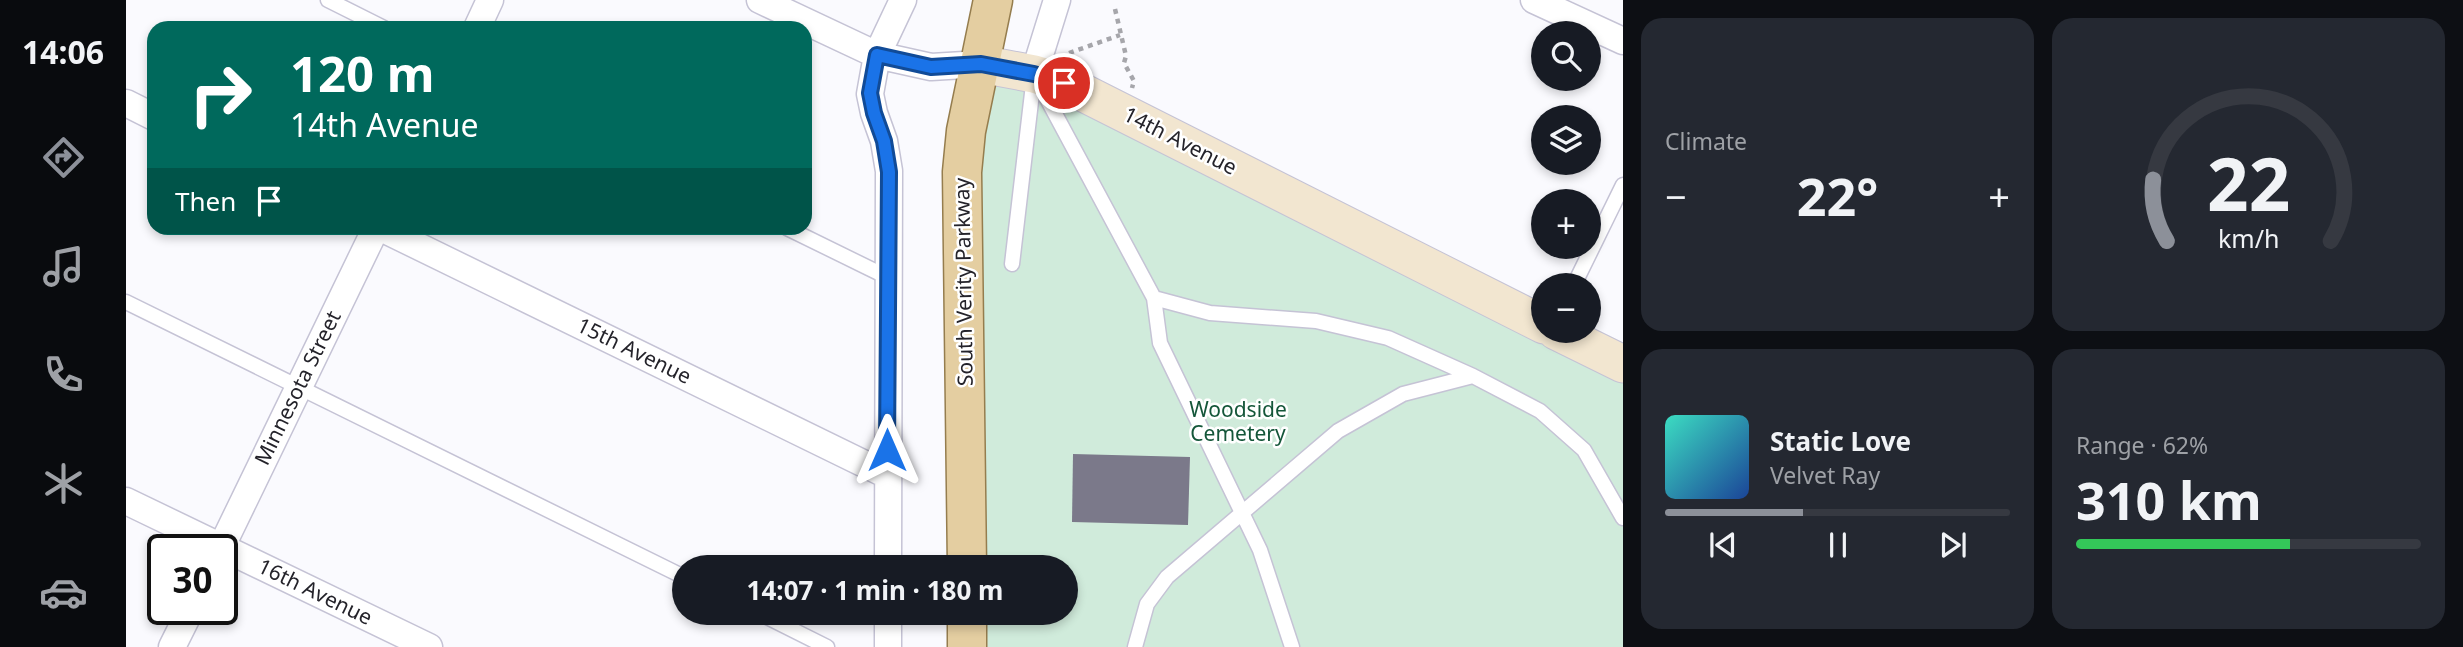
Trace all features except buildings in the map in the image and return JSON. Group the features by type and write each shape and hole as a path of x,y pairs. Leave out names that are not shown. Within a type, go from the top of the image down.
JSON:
{"main road":[{"name":"South Verity Parkway","path":"967,555 962,172 967,131 993,0"},
{"name":"14th Avenue","path":"981,64 1064,83 1531,318"},
{"path":"1580,343 1623,364"},
{"path":"967,625 967,647"}],"street":[{"path":"480,21 491,0"},
{"name":"14th Avenue","path":"760,0 805,21"},
{"path":"888,555 889,172 884,141 870,93 877,55 904,0"},
{"path":"1034,74 1057,0"},
{"path":"1548,3 1623,41"},
{"name":"14th Avenue","path":"812,24 877,55 931,67 981,64"},
{"path":"126,103 147,114"},
{"name":"Minnesota Street","path":"228,534 298,386 375,235"},
{"name":"15th Avenue","path":"393,235 887,475"},
{"name":"16th Avenue","path":"126,501 193,534"},
{"name":"16th Avenue","path":"238,556 429,647"},
{"path":"172,647 183,625"},
{"path":"888,625 888,647"}],"lane":[{"path":"328,0 370,21"},
{"path":"1012,264 1034,74"},
{"path":"1034,74 1154,298 1160,343 1260,550 1293,647"},
{"path":"1580,273 1623,186"},
{"path":"801,235 887,277"},
{"path":"1154,298 1210,313 1316,321 1388,338 1473,376 1540,411 1584,450 1623,518"},
{"path":"126,302 672,571"},
{"path":"1135,647 1147,604 1167,577 1338,430 1403,394 1473,376"},
{"path":"783,625 827,647"}],"path":[{"path":"1115,9 1126,56 1124,63 1134,81 1132,91"},
{"path":"1065,55 1120,35"}],"green space":[{"name":"Woodside Cemetery","path":"981,64 1531,321 1531,343 1578,343 1623,364 1623,647 967,647 967,625 1078,625 1078,555 967,555"}],"route":[{"path":"887,450 889,172 884,141 870,93 877,55 931,67 981,64 1064,83"}]}
